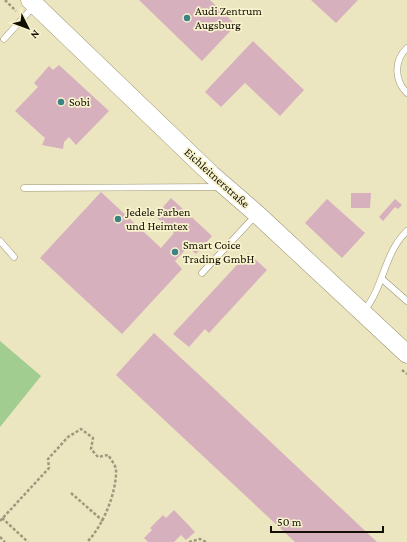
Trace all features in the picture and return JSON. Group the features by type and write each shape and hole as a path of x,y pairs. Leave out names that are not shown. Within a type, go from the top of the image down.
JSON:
{"main road":[{"name":"Eichleitnerstraße","path":"32,2 227,187 407,354"}],"lane":[{"path":"4,39 32,2"},
{"path":"407,48 403,52 397,68 397,78 407,93"},
{"path":"24,188 227,187"},
{"path":"202,274 257,214"},
{"path":"362,313 370,304 382,279 389,257 407,231"},
{"path":"0,241 14,256"},
{"path":"382,279 407,301"}],"path":[{"path":"28,542 1,520 49,468 48,460 68,437 81,429 93,438 91,449 98,457 108,455 116,468 114,486 103,521 87,542"},
{"path":"71,493 103,521"},
{"path":"0,537 5,542"},
{"path":"189,542 200,539 206,542"}],"green space":[{"path":"0,341 41,376 0,427"}],"building":[{"path":"139,0 210,0 236,25 202,61"},
{"path":"311,0 358,0 336,23"},
{"path":"253,41 304,90 280,116 245,83 221,107 205,92"},
{"name":"Sobi","path":"59,65 109,111 76,145 69,137 64,142 63,149 42,145 45,138 15,111 38,87 34,83 49,66 53,70"},
{"path":"101,192 161,248 174,233 155,216 171,198 212,236 196,254 188,247 175,261 182,269 122,334 40,258"},
{"path":"351,193 371,193 370,208 351,208"},
{"path":"327,199 365,233 342,258 305,223"},
{"path":"395,199 402,205 398,209 395,207 383,221 379,217"},
{"path":"248,253 267,270 209,333 205,329 189,347 173,334"},
{"path":"154,333 377,542 295,542 116,375"},
{"path":"174,510 195,532 186,540 181,535 174,542 148,542 144,538 152,530 150,528 163,515 166,518"}],"place":[{"name":"Audi Zentrum Augsburg","path":"187,18"},
{"name":"Sobi","path":"61,102"},
{"name":"Jedele Farben und Heimtex","path":"118,219"},
{"name":"Smart Coice Trading GmbH","path":"175,252"}]}
